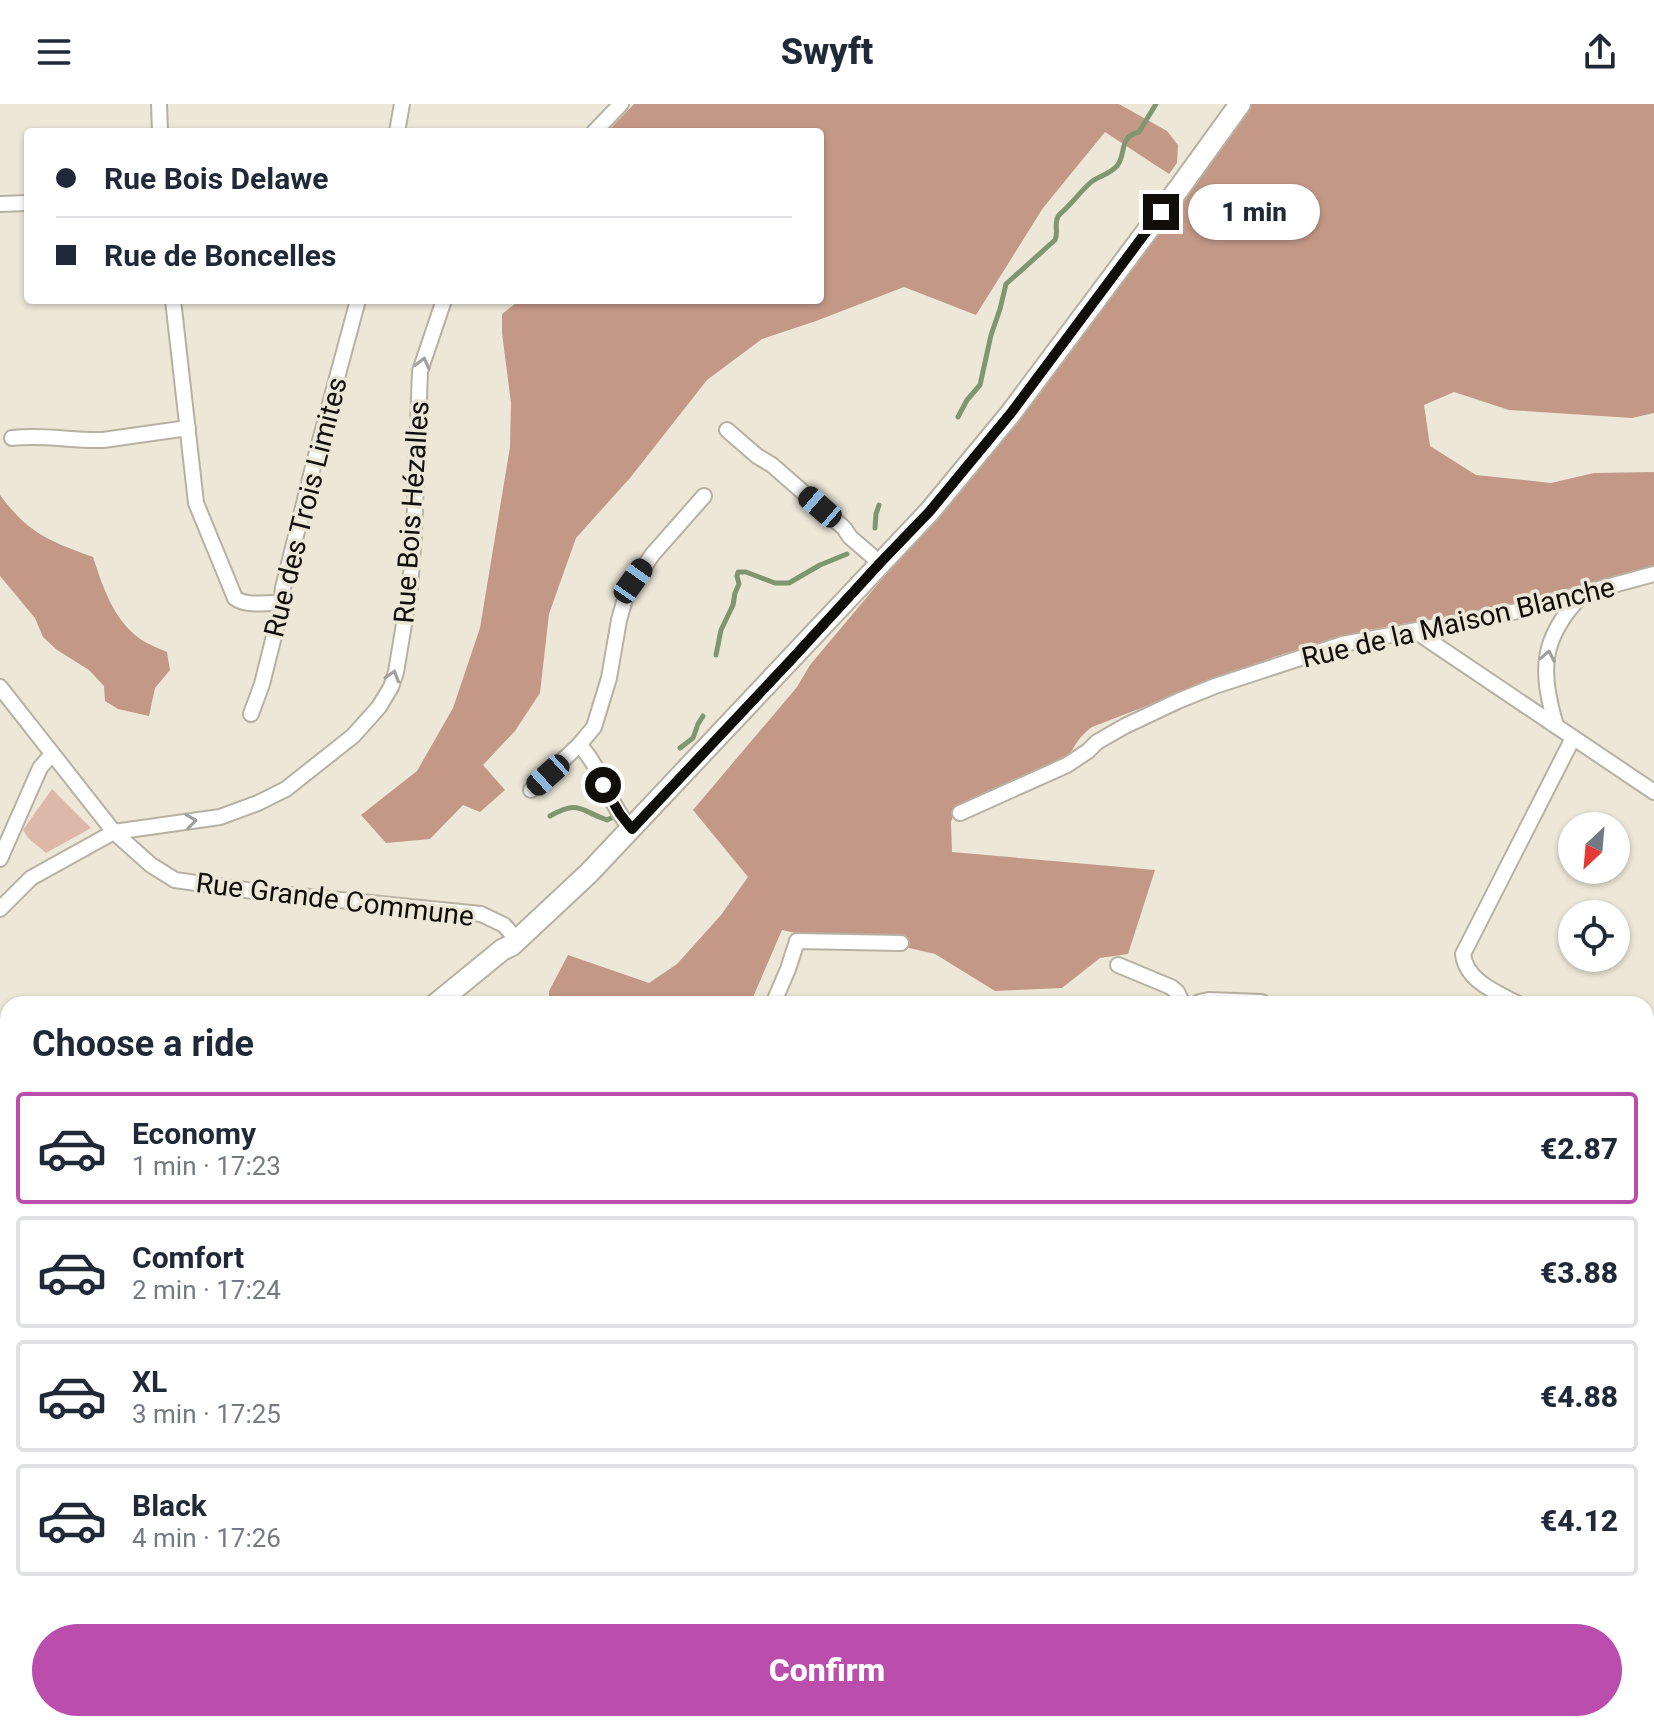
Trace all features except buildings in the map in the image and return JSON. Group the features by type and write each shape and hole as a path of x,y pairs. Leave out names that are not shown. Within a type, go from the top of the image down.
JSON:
{"main road":[{"path":"446,996 517,940 589,873 930,511 1011,413 1240,104"}],"street":[{"path":"159,104 160,128"},
{"path":"398,128 402,104"},
{"path":"598,128 621,104"},
{"path":"0,204 24,203"},
{"path":"173,304 196,503 235,598 246,603 280,603"},
{"name":"Rue des Trois Limites","path":"251,714 262,684 314,463 357,304"},
{"name":"Rue Bois Hézalles","path":"114,832 220,817 273,796 353,736 386,697 396,672 411,577 420,371 443,304"},
{"path":"12,438 34,435 89,441 188,428"},
{"path":"727,430 808,496 880,563"},
{"path":"531,790 594,727 605,694 627,592 652,555 704,496"},
{"name":"Rue de la Maison Blanche","path":"960,813 1067,765 1125,726 1229,681 1343,644 1518,611 1654,574"},
{"path":"1556,726 1545,685 1547,654 1560,623 1583,594"},
{"path":"1415,631 1654,792"},
{"name":"Rue Grande Commune","path":"0,687 114,832 151,865 175,880 260,892 481,914 504,925 517,940"},
{"path":"1504,996 1470,974 1463,954 1573,738"},
{"path":"579,745 632,829"},
{"path":"0,859 40,768 52,754"},
{"path":"0,909 31,878 114,832"},
{"path":"776,996 797,941 901,943"},
{"path":"1118,965 1171,987 1179,996"}],"shaded area":[{"path":"634,104 1119,104 1167,131 1178,145 1177,163 1169,174 1105,132 1043,208 976,315 904,287 762,339 707,380 630,478 576,538 549,614 540,693 515,731 483,765 505,790 480,812 463,805 430,839 386,843 361,815 417,771 453,708 480,628 510,447 511,403 502,314 515,304 824,304 824,128 611,128"},
{"path":"1249,104 1654,104 1654,413 1632,418 1509,410 1454,392 1424,405 1430,446 1476,475 1551,483 1594,473 1654,472 1654,566 1520,603 1363,631 1274,657 1092,727 1069,756 954,812 951,822 952,852 1155,870 1128,954 1100,958 1062,988 995,991 935,954 782,930 753,996 549,996 568,955 649,983 677,964 721,915 748,877 693,810 1017,418"},
{"path":"0,495 20,518 40,534 93,557 105,591 122,622 142,640 167,652 170,670 155,688 149,716 118,709 105,701 104,686 89,670 57,650 43,637 35,618 0,576"},
{"path":"52,789 91,828 46,853 23,830"}],"waterway":[{"path":"958,417 980,385 1006,284 1055,240 1059,215 1090,183 1117,166 1125,142 1132,134 1139,132 1156,104"},
{"path":"875,528 879,505"},
{"path":"716,655 721,630 739,584 738,572 775,583 789,583 847,554"},
{"path":"698,724 703,716"},
{"path":"680,748 693,738 697,727"},
{"path":"550,816 573,808 607,820 613,817"}],"route":[{"path":"603,785 632,829 930,511 1011,413 1161,212"}]}
